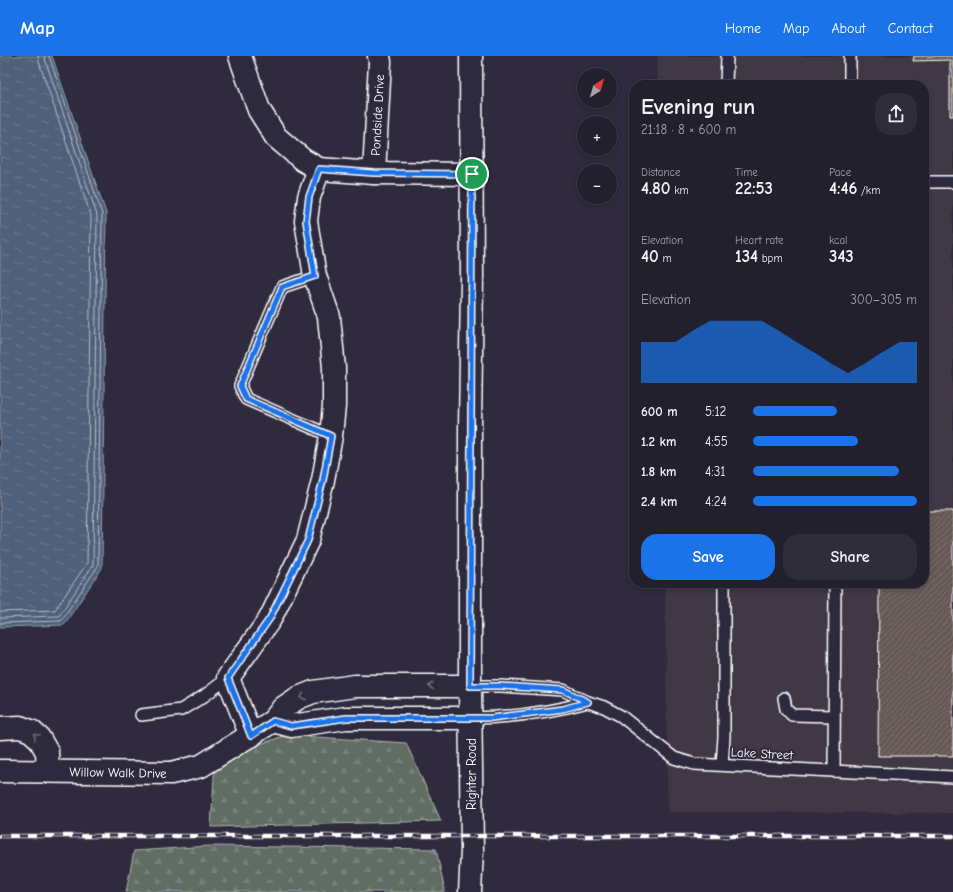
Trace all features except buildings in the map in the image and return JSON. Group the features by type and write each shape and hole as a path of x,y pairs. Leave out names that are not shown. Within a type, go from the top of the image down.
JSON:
{"street":[{"path":"240,56 259,110 276,137 303,160 319,169 374,173 472,174"},
{"name":"Pondside Drive","path":"374,173 380,62 379,56"},
{"name":"Righter Road","path":"470,892 472,851 470,686 471,56"},
{"path":"251,736 228,678 270,618 308,540 323,480 331,436 334,406 334,368 329,316 315,276 306,221 309,197 319,169"},
{"name":"Willow Walk Drive","path":"0,771 171,773 201,766 273,721 283,708 298,698 314,692 355,686 470,686"},
{"path":"273,721 291,726 346,718 471,718"},
{"path":"0,728 20,727 31,731 39,738 47,752 48,771"}],"lane":[{"path":"726,56 726,80"},
{"path":"850,56 850,80"},
{"path":"929,182 953,182"},
{"path":"315,276 282,287 240,386 246,399 331,436"},
{"path":"722,765 724,737 724,588"},
{"path":"834,771 835,588"},
{"path":"141,715 181,710 204,696 228,678"},
{"name":"Lake Street","path":"470,686 563,690 588,702 604,707 621,716 674,758 694,764 953,777"},
{"path":"784,698 786,709 792,715 834,716"},
{"path":"471,718 510,716 563,709 588,702"}],"shaded area":[{"path":"658,56 953,56 953,813 668,812 665,588 929,588 929,80 658,80"}],"green space":[{"path":"286,735 406,743 441,821 211,827 215,760"},
{"path":"210,846 436,849 445,892 126,892 134,851"}],"water":[{"path":"0,56 52,56 106,213 102,568 64,625 0,627"}],"railway":[{"path":"0,836 953,836"}],"route":[{"path":"319,169 374,173 472,174 470,686 501,686 563,690 588,702 563,709 492,718 346,718 291,726 273,721 251,736 228,678 270,618 308,540 323,480 331,436 246,399 240,386 282,287 315,276 306,221 309,197 319,169"}]}
